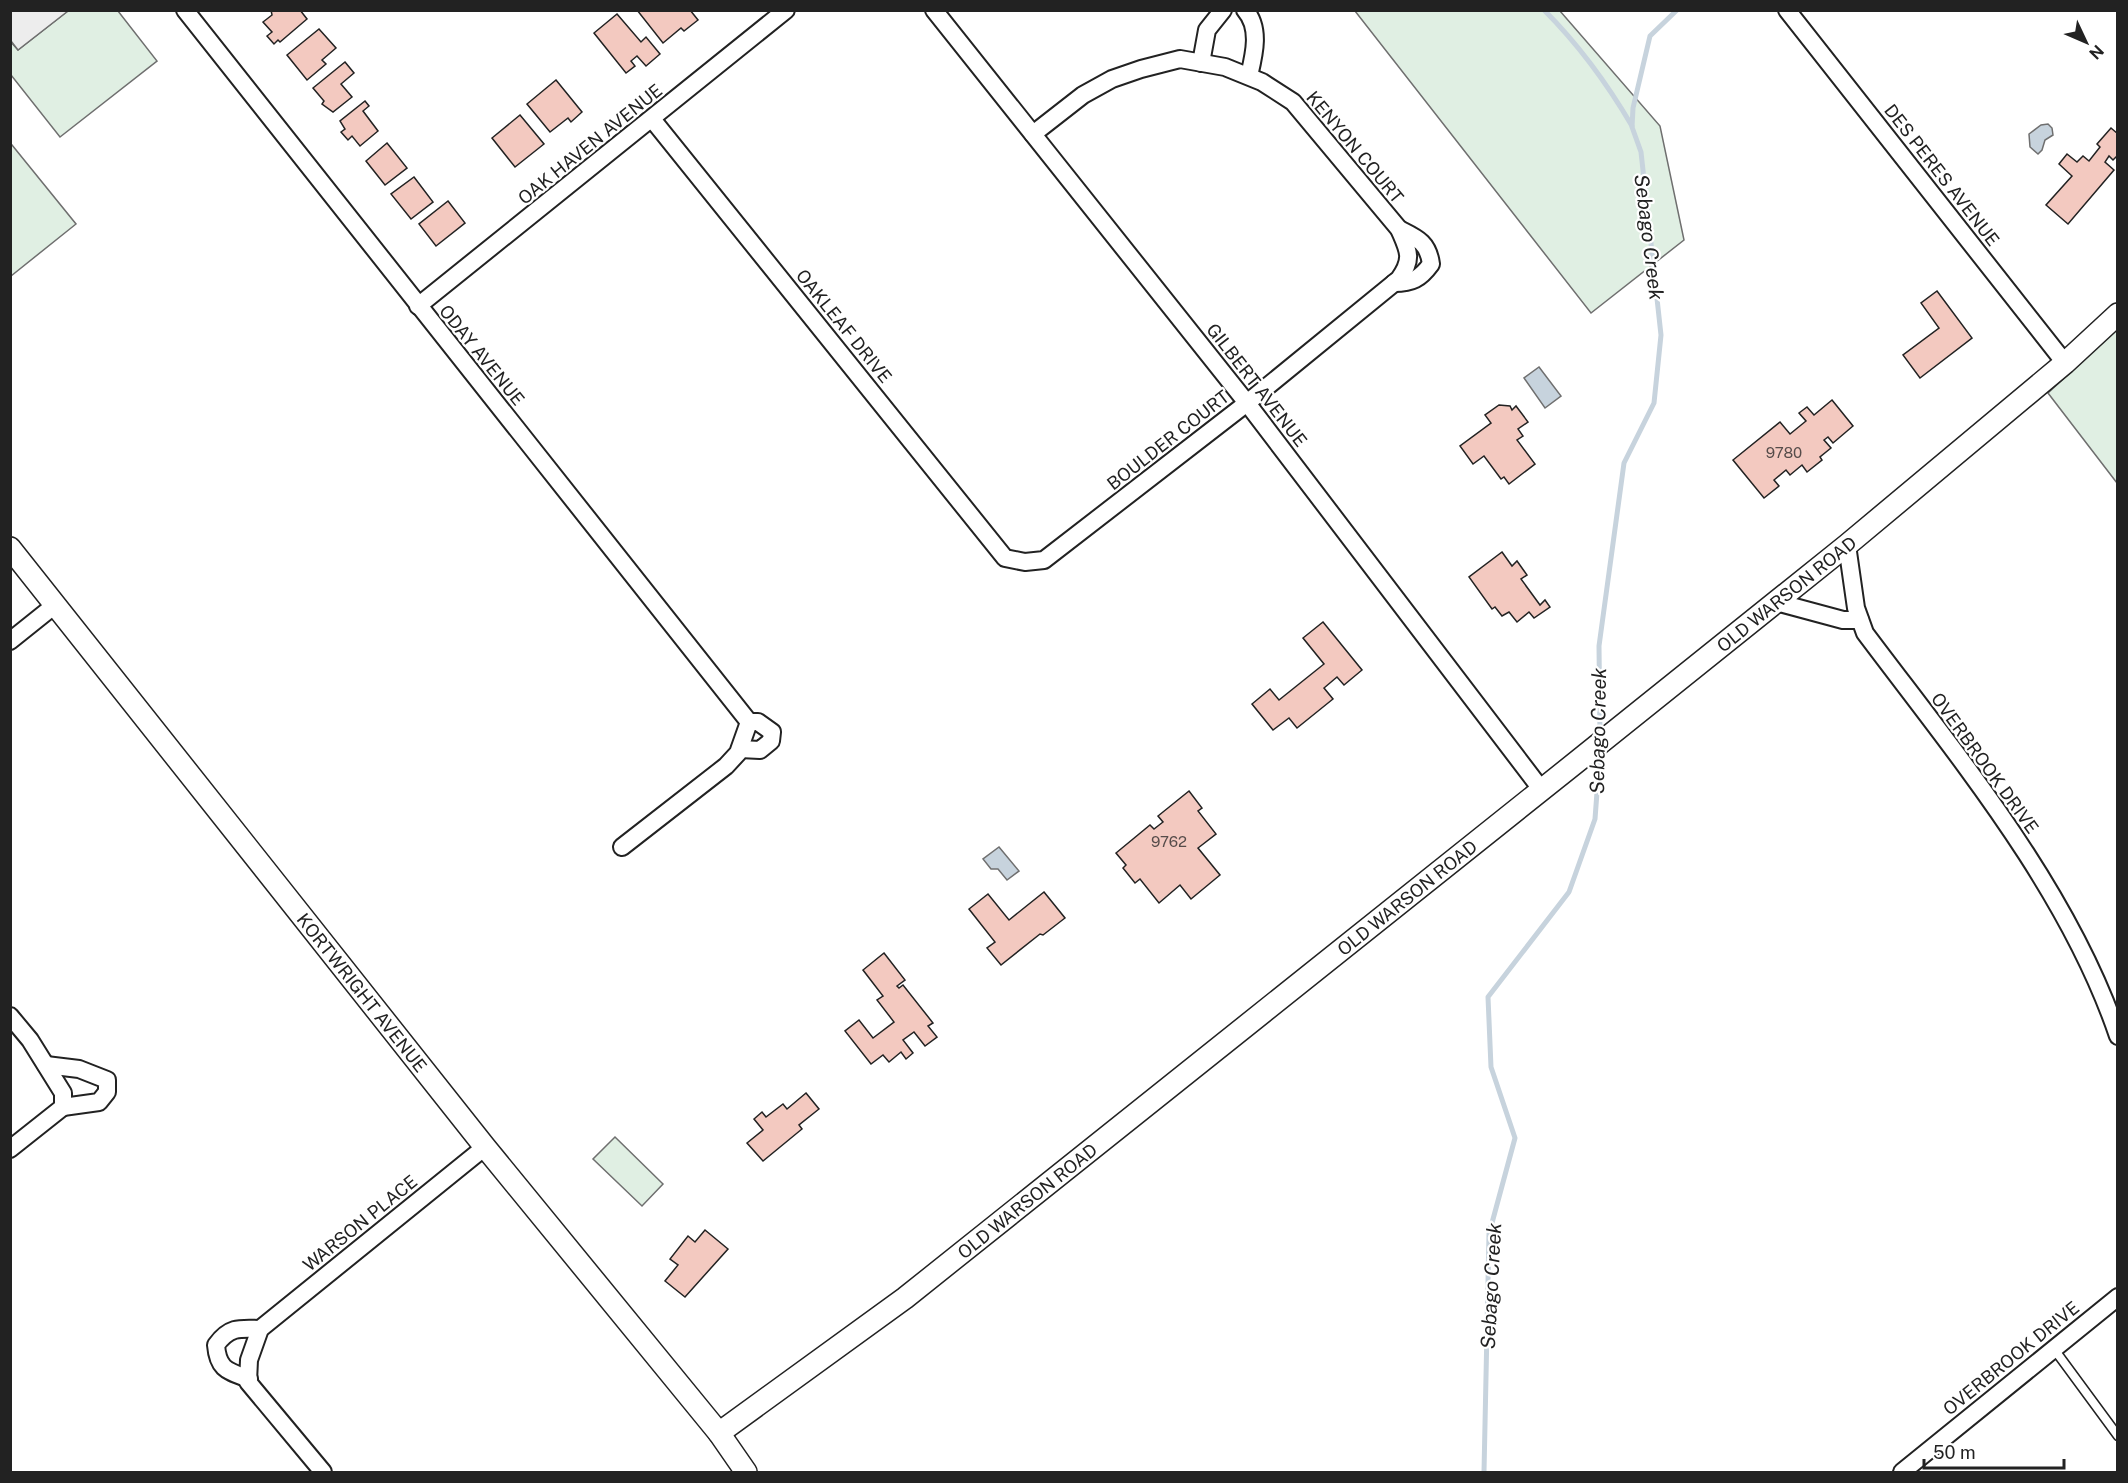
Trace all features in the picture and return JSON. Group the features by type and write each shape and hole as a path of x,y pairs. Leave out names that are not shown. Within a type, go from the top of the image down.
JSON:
{"street":[{"name":"ODAY AVENUE","path":"185,10 749,722"},
{"name":"OAK HAVEN AVENUE","path":"418,306 786,10"},
{"name":"GILBERT AVENUE","path":"934,10 1247,403 1541,789"},
{"path":"1201,63 1207,30 1223,10"},
{"path":"1245,10 1253,19 1254,37 1249,76"},
{"name":"DES PERES AVENUE","path":"1787,10 2065,363"},
{"name":"KENYON COURT","path":"1033,134 1083,95 1112,79 1180,59 1226,67 1249,76 1293,102 1399,229 1408,252 1408,267 1396,281"},
{"name":"OAKLEAF DRIVE","path":"652,119 1005,558"},
{"name":"KENYON COURT","path":"1396,281 1407,283 1421,277 1431,264 1429,249 1414,236 1399,229"},
{"name":"BOULDER COURT","path":"1005,558 1025,562 1044,560 1247,403 1396,281"},
{"name":"OLD WARSON ROAD","path":"719,1433 905,1298 1584,756 1847,545 2065,363 2118,314"},
{"name":"OVERBROOK DRIVE","path":"1847,545 1860,620 1865,633 2003,817 2072,934 2118,1036"},
{"name":"KORTWRIGHT AVENUE","path":"10,548 485,1147 719,1433"},
{"path":"1776,602 1844,620 1860,620"},
{"path":"10,640 55,605"},
{"path":"622,847 726,766 740,749 749,722 758,722 772,732 771,741 760,750 740,749"},
{"path":"10,1016 46,1065 63,1093 58,1111"},
{"path":"10,1149 58,1111 99,1102 107,1092 106,1080 79,1069 46,1065"},
{"name":"WARSON PLACE","path":"260,1329 485,1147"},
{"name":"OVERBROOK DRIVE","path":"1902,1473 2118,1297"},
{"path":"249,1379 227,1371 218,1360 216,1345 225,1333 243,1328 260,1329 249,1360 249,1379 248,1382 324,1473"},
{"path":"719,1433 746,1473"}],"lane":[{"path":"2054,1349 2118,1436"}],"green space":[{"path":"68,11 118,11 157,61 60,137 11,75 10,41 18,50"},
{"path":"1355,11 1560,11 1660,126 1684,240 1591,313"},
{"path":"12,145 76,224 11,276 10,146"},
{"path":"2117,329 2117,483 2048,393"},
{"path":"615,1137 663,1184 642,1206 593,1159"}],"shaded area":[{"path":"11,10 68,11 18,50 11,41"},
{"path":"2048,124 2052,128 2053,135 2045,140 2038,154 2030,147 2029,134 2041,125"},
{"path":"1539,367 1561,396 1545,408 1524,378"},
{"path":"999,847 1019,871 1007,880 998,869 991,869 983,859"}],"building":[{"path":"271,10 300,10 307,19 280,42 278,40 274,44 267,36 272,32 263,22 272,15"},
{"path":"637,10 690,10 698,20 684,31 681,28 663,43"},
{"path":"617,14 641,42 646,37 660,54 646,66 637,56 631,61 635,66 626,73 594,33"},
{"path":"319,29 336,48 322,60 326,64 307,80 287,55"},
{"path":"345,62 354,73 341,84 352,97 333,112 322,104 324,101 313,88"},
{"path":"556,80 582,112 571,122 568,118 550,132 527,104"},
{"path":"365,101 369,106 363,111 378,131 360,146 352,136 348,140 341,132 345,129 340,121"},
{"path":"520,115 544,144 515,167 492,138"},
{"path":"2111,128 2118,134 2118,155 2113,160 2109,156 2105,162 2114,170 2068,224 2046,205 2072,176 2059,164 2067,154 2077,162 2083,156 2089,161 2100,147 2097,144"},
{"path":"387,143 407,168 385,185 366,161"},
{"path":"414,177 433,202 411,219 391,194"},
{"path":"448,201 465,223 436,246 419,224"},
{"path":"1937,291 1972,338 1920,378 1903,355 1939,328 1921,303"},
{"path":"1832,400 1853,426 1833,443 1828,437 1824,440 1831,448 1820,457 1822,460 1807,472 1802,465 1790,475 1786,470 1774,480 1779,486 1764,498 1733,460 1780,422 1790,434 1806,421 1799,413 1807,407 1814,415"},
{"path":"1499,405 1510,406 1512,410 1516,406 1528,422 1518,429 1523,436 1517,440 1535,464 1509,484 1504,477 1501,479 1484,456 1473,464 1460,446 1491,423 1485,415"},
{"path":"1502,552 1512,566 1517,561 1527,575 1521,579 1540,605 1545,600 1550,607 1534,618 1529,612 1517,622 1509,612 1502,616 1495,607 1492,609 1469,577"},
{"path":"1323,622 1362,670 1344,685 1337,677 1324,688 1333,699 1297,728 1289,718 1273,730 1252,704 1270,689 1279,700 1324,664 1303,638"},
{"path":"1189,791 1202,808 1198,811 1216,834 1198,848 1220,875 1191,899 1180,885 1159,903 1140,879 1135,883 1123,868 1126,865 1116,853 1150,825 1154,829 1163,822 1158,816"},
{"path":"1044,892 1065,918 1043,935 1040,934 1001,965 987,948 995,942 969,909 988,894 1009,920"},
{"path":"884,953 905,980 897,986 899,988 903,985 933,1023 928,1026 937,1037 925,1046 914,1032 903,1040 913,1053 906,1059 901,1052 889,1062 883,1055 871,1064 845,1031 859,1020 873,1038 894,1022 877,1000 883,996 863,970"},
{"path":"806,1093 819,1109 799,1125 802,1129 763,1161 747,1143 763,1130 754,1119 762,1112 766,1117 783,1104 787,1109"},
{"path":"705,1230 728,1249 685,1297 665,1281 678,1265 670,1259 688,1236 695,1242"}],"waterway":[{"path":"1544,10 1592,65 1632,126"},
{"name":"Sebago Creek","path":"1600,736 1599,646 1624,463 1654,403 1661,335 1641,152 1632,127 1633,108 1650,36 1677,10"},
{"name":"Sebago Creek","path":"1484,1472 1489,1234 1515,1138 1491,1067 1488,997 1569,892 1595,819 1600,752"}]}
